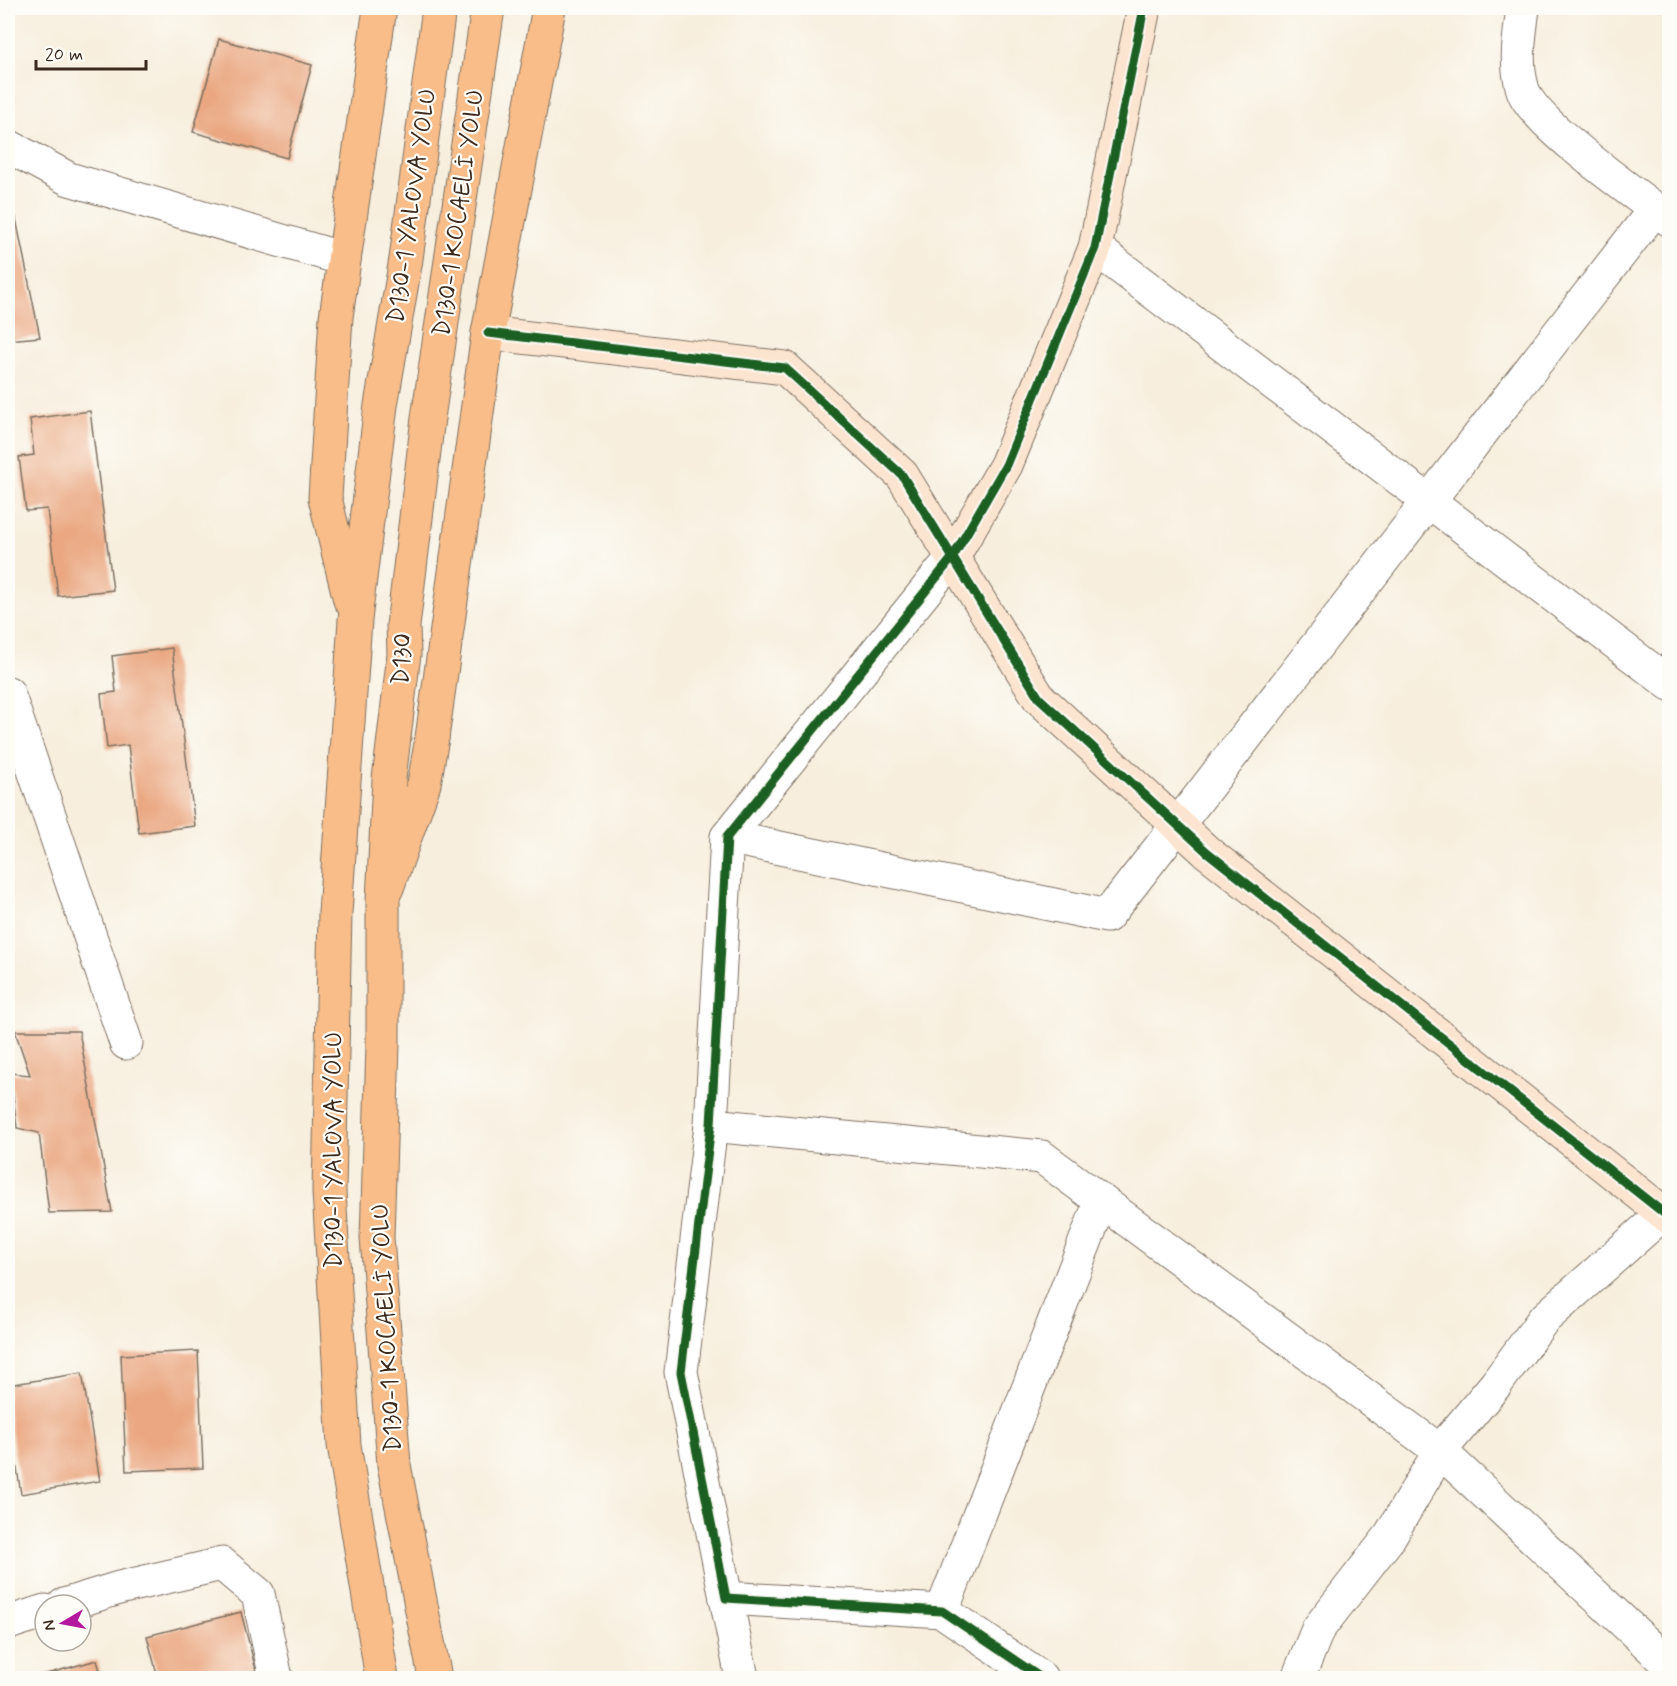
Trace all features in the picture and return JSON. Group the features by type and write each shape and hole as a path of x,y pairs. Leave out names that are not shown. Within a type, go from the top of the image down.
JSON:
{"main road":[{"path":"355,620 325,498 336,317 380,8"},
{"name":"D130-1 YALOVA YOLU","path":"382,1678 344,1445 329,1191 335,913 355,620 381,405 406,259 439,8"},
{"name":"D130-1 KOCAELİ YOLU","path":"428,418 488,8"},
{"path":"383,902 424,784 488,333 549,8"},
{"name":"D130","path":"383,902 389,779 404,654 403,626 428,418"},
{"name":"D130-1 KOCAELİ YOLU","path":"383,902 383,1044 377,1238 394,1465 435,1678"}],"street":[{"path":"742,1678 681,1372 711,1125 727,837 953,558 1006,465 1095,248 1144,8"},
{"path":"727,837 1107,916 1429,503 1662,215 1542,118 1523,91 1517,57 1523,8"},
{"path":"8,146 69,179 344,259"},
{"path":"1095,248 1670,684"},
{"path":"488,333 785,368 902,475 1039,698 1207,852 1667,1215 1543,1320 1496,1384 1440,1451 1388,1539 1318,1629 1298,1678"},
{"path":"8,693 126,1043"},
{"path":"711,1125 1042,1157 1440,1451 1670,1665"},
{"path":"942,1611 1101,1200"},
{"path":"93,1596 222,1564 258,1593 276,1678"},
{"path":"726,1598 942,1611 1041,1678"},
{"path":"8,1623 33,1615"},
{"path":"1662,1678 1670,1677"}],"building":[{"path":"219,39 312,65 287,158 193,132"},
{"path":"8,204 13,204 40,337 8,340"},
{"path":"90,411 113,590 58,596 47,509 26,511 19,457 34,455 30,419"},
{"path":"172,648 195,826 139,833 128,745 107,748 101,694 116,692 112,656"},
{"path":"15,1031 79,1031 112,1212 49,1213 39,1133 17,1128 10,1073 30,1075"},
{"path":"198,1351 203,1468 126,1471 121,1355"},
{"path":"82,1373 100,1481 21,1494 8,1412 8,1385"},
{"path":"241,1612 258,1678 158,1678 147,1636"},
{"path":"97,1660 102,1678 32,1678"}],"cycle path":[{"path":"1041,1678 942,1611 726,1598 681,1372 711,1125 727,837 953,557 1006,465 1095,248 1144,8"},
{"path":"488,333 785,368 902,475 1039,698 1207,852 1670,1218"}]}
